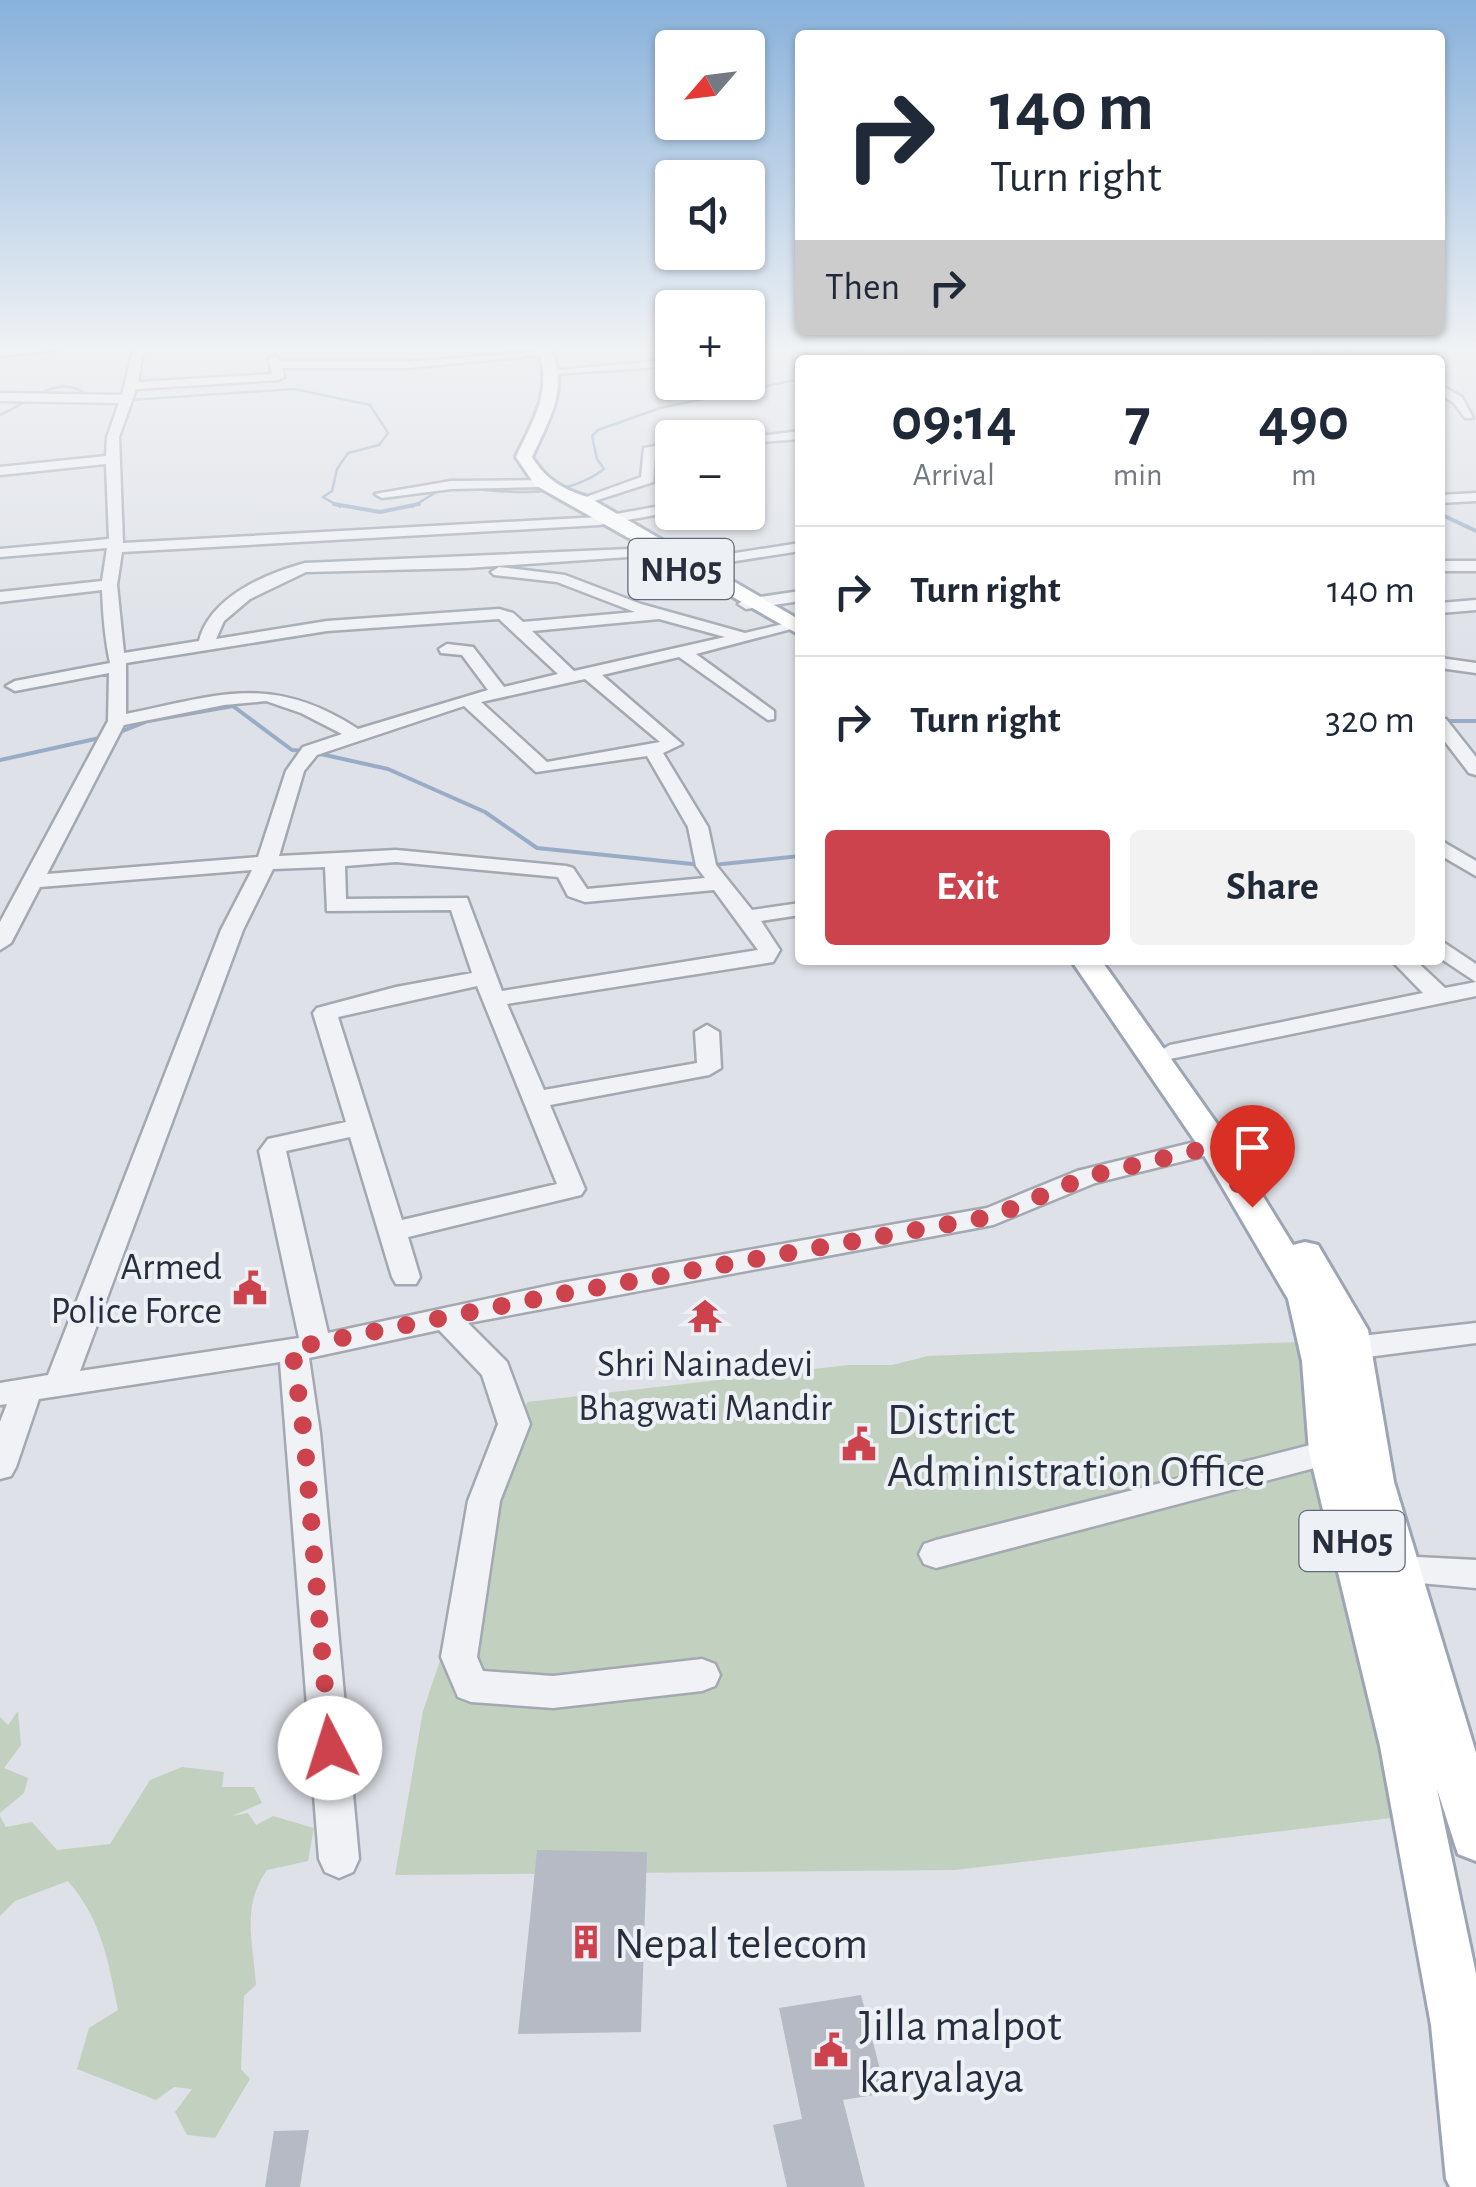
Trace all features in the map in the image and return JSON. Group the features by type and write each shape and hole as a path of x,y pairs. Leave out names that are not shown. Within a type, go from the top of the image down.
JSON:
{"main road":[{"path":"526,452 524,458 542,484"},
{"name":"NH05","path":"542,484 572,499 652,552 753,603"},
{"name":"NH05","path":"605,520 691,564 794,633"},
{"name":"NH05","path":"1089,965 1215,1146 1307,1299 1322,1361 1330,1452 1412,1784 1459,2025 1476,2179"},
{"name":"NH05","path":"1111,965 1337,1305 1349,1330 1373,1482 1397,1570 1463,1737 1476,1837"}],"street":[{"path":"3,930 34,881 117,721 117,663 109,585 115,545 112,452"},
{"path":"572,499 648,480 649,452"},
{"path":"0,471 112,460"},
{"path":"382,494 451,485 542,484"},
{"path":"1445,499 1476,498"},
{"path":"0,553 605,520 655,511"},
{"path":"691,564 795,548"},
{"path":"207,643 207,630 222,611 276,579 304,568 652,552"},
{"path":"431,564 560,578 635,607 739,636"},
{"path":"1445,566 1476,566"},
{"path":"0,597 109,585"},
{"path":"753,603 795,597"},
{"path":"1445,607 1476,604"},
{"path":"521,627 630,620 666,613"},
{"path":"14,686 207,643 379,620 499,614 508,616 674,744 544,768 469,701"},
{"path":"60,1384 232,930 267,860 295,771 310,751 499,692 714,646 739,636 794,633"},
{"path":"448,648 467,651 499,692"},
{"path":"683,652 768,715"},
{"path":"1445,664 1476,668"},
{"path":"117,721 276,696 342,724 355,735"},
{"path":"1446,729 1476,738"},
{"path":"1446,729 1475,766"},
{"path":"406,1277 325,1013 396,994 490,988 765,956 769,950 706,866 698,827 652,750"},
{"path":"1445,849 1476,870"},
{"path":"34,881 124,877 267,860 335,861 396,856 566,872 575,892 585,896 718,883"},
{"path":"335,861 335,906 459,903 533,1100 572,1189 392,1232"},
{"path":"748,917 795,910"},
{"path":"1445,955 1466,991"},
{"path":"1412,965 1466,991"},
{"path":"1170,1052 1466,991"},
{"path":"533,1100 709,1068 707,1032"},
{"path":"339,1859 304,1434 304,1347 272,1151 278,1145 361,1128"},
{"path":"0,1467 14,1392 304,1347 561,1294 994,1216 1086,1177 1215,1146"},
{"path":"446,1319 496,1370 514,1424 480,1521 459,1657 471,1686 553,1692 702,1675"},
{"path":"1352,1348 1476,1332"},
{"path":"936,1554 1330,1452"},
{"path":"1397,1570 1476,1574"}],"green space":[{"path":"1299,1342 1408,1816 955,1870 395,1875 423,1711 527,1402 848,1365 892,1365 928,1356"},
{"path":"18,1711 21,1745 4,1768 28,1778 24,1793 0,1813 0,1717 8,1725"},
{"path":"182,1767 224,1772 222,1787 254,1787 262,1803 232,1816 248,1813 256,1825 273,1816 314,1828 308,1861 267,1870 254,1897 251,1925 256,1985 244,1996 241,2069 250,2079 215,2138 187,2135 175,2112 192,2089 174,2087 156,2100 77,2069 89,2028 118,2010 96,1926 68,1881 15,1901 0,1916 0,1816 6,1827 32,1822 57,1850 110,1844 150,1780"}],"building":[{"name":"Nepal telecom","path":"537,1850 647,1852 641,2032 518,2034"},
{"path":"861,1995 886,2093 843,2100 865,2187 787,2187 773,2125 802,2119 779,2008"},
{"path":"309,2130 300,2187 265,2187 274,2131"}],"waterway":[{"path":"335,504 323,497 332,491 337,469 352,452"},
{"path":"467,488 556,490 589,479 604,469 595,452"},
{"path":"416,505 441,489"},
{"path":"335,504 380,512 416,505"},
{"path":"335,504 340,507"},
{"path":"412,507 416,505"},
{"path":"1445,516 1476,531"},
{"path":"115,734 148,721 233,706 292,750 306,751"},
{"path":"1445,721 1476,721"},
{"path":"0,760 104,737"},
{"path":"316,753 388,769 485,812 537,848 702,865"},
{"path":"713,865 795,857"}],"place":[{"name":"Armed Police Force","path":"250,1288"},
{"name":"Shri Nainadevi Bhagwati Mandir","path":"705,1316"},
{"name":"District Administration Office","path":"859,1444"},
{"name":"Nepal telecom","path":"586,1942"},
{"name":"Jilla malpot karyalaya","path":"831,2050"}],"route":[{"path":"330,1748 304,1434 292,1348 561,1294 994,1216 1042,1192 1086,1177 1215,1146 1252,1207"}]}
